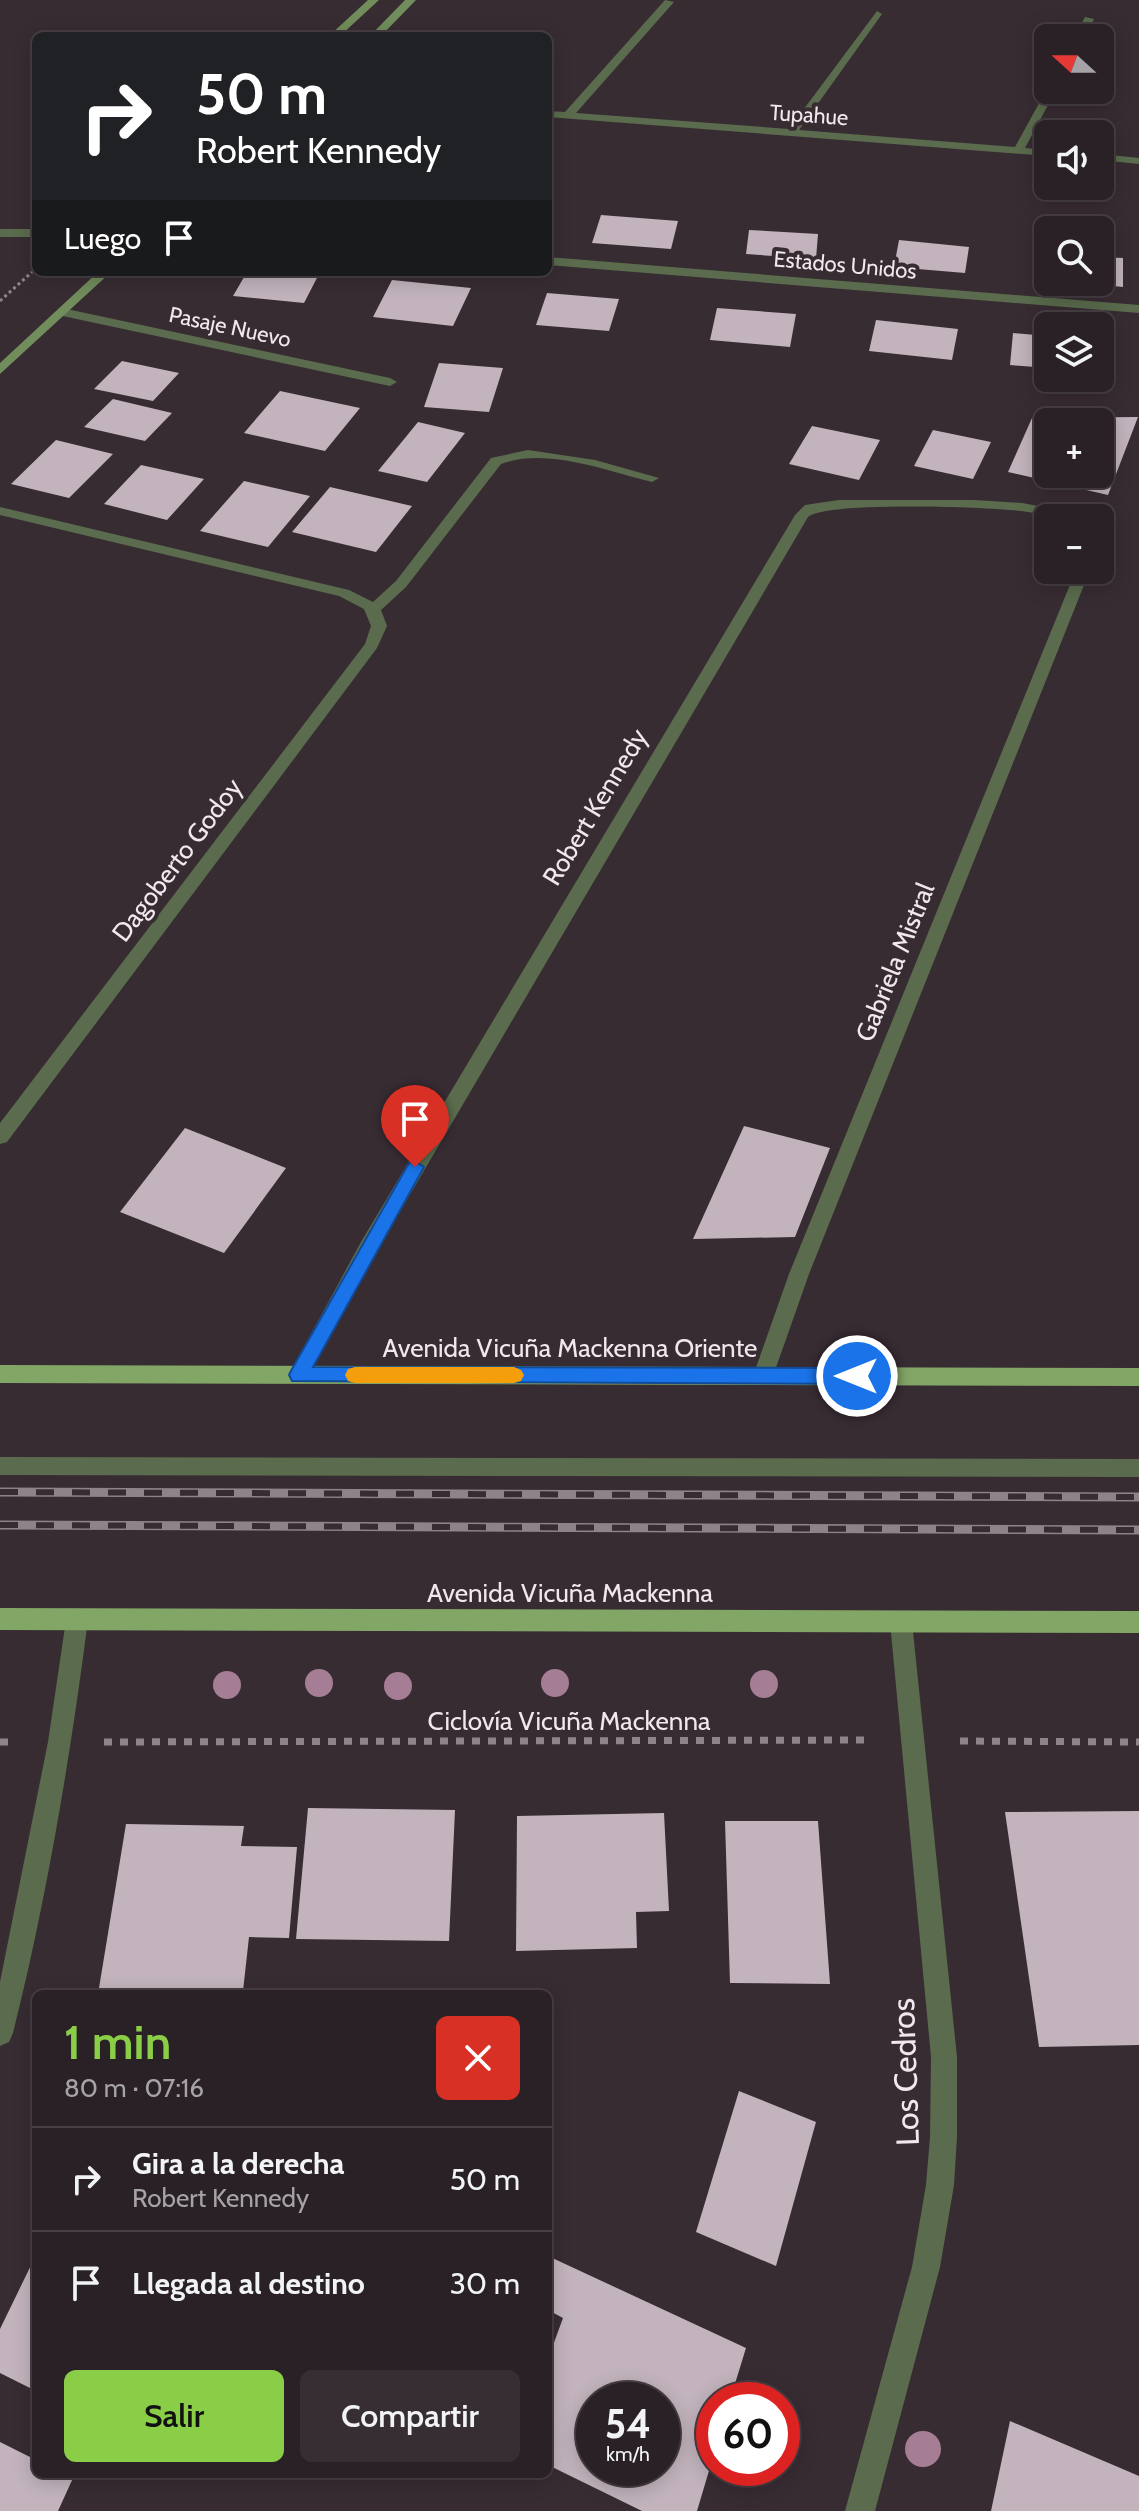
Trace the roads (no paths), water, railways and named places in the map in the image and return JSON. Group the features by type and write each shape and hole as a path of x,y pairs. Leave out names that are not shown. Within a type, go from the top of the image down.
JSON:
{"main road":[{"path":"338,32 374,0"},
{"path":"379,32 411,0"},
{"path":"0,370 101,276"},
{"name":"Avenida Vicuña Mackenna Oriente","path":"0,1374 1139,1377"},
{"name":"Avenida Vicuña Mackenna","path":"0,1619 1139,1622"}],"street":[{"path":"568,115 669,2"},
{"path":"791,134 877,14"},
{"path":"1086,24 1089,19"},
{"path":"1018,151 1043,104"},
{"name":"Tupahue","path":"552,114 1034,152"},
{"path":"1114,158 1139,161"},
{"path":"0,233 32,233"},
{"name":"Estados Unidos","path":"552,261 1139,309"},
{"name":"Pasaje Nuevo","path":"62,312 390,382"},
{"path":"0,511 344,593 374,609 401,584 496,461 504,456 534,453 652,478"},
{"name":"Robert Kennedy","path":"299,1375 376,1234 802,515 824,505 959,504 1034,509"},
{"name":"Gabriela Mistral","path":"763,1376 799,1274 1077,584"},
{"name":"Dagoberto Godoy","path":"0,1137 372,645 379,633 379,621 374,609"},
{"path":"0,1466 1139,1468"},
{"path":"0,2033 22,1946 60,1742 77,1620"},
{"name":"Los Cedros","path":"860,2511 929,2248 940,2183 945,2118 944,2057 901,1622"}],"railway":[{"path":"0,1492 1139,1497"},
{"path":"0,1525 1139,1530"}]}
